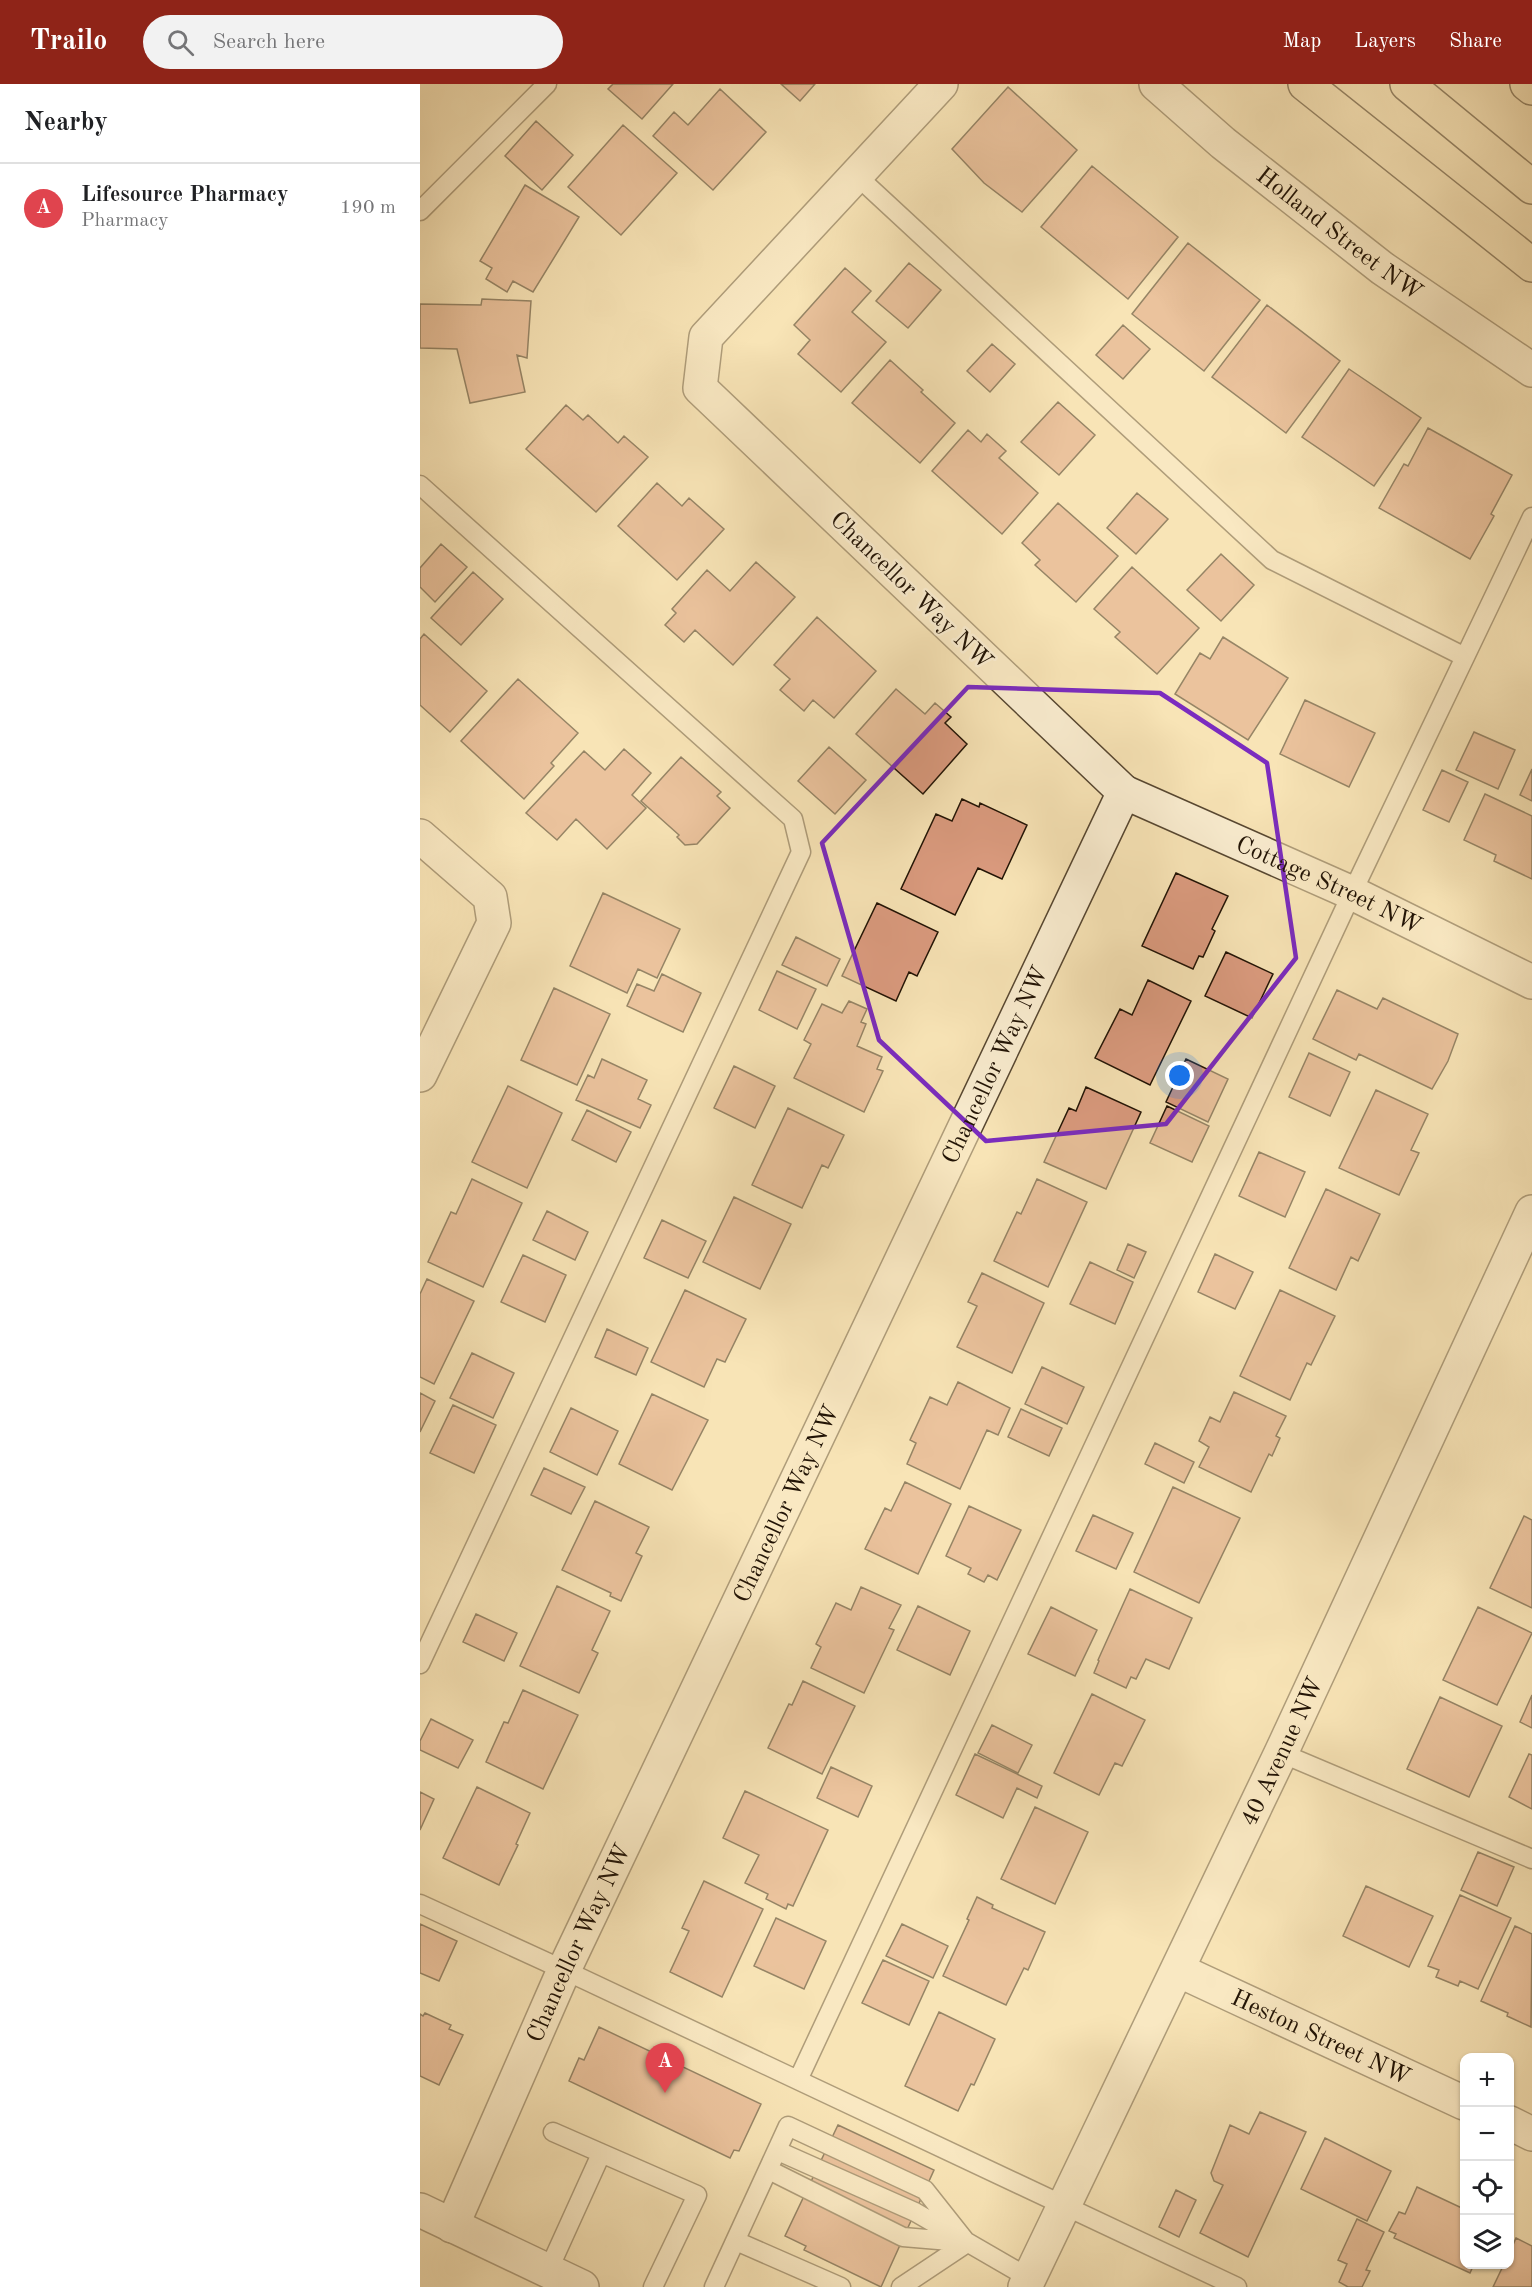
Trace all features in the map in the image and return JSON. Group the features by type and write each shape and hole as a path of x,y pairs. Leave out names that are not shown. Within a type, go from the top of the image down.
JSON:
{"main road":[{"path":"1305,84 1532,265"},
{"path":"1407,84 1532,187"},
{"path":"1527,84 1532,88"}],"street":[{"name":"Chancellor Way NW","path":"452,2226 564,1970 1124,792 700,388 706,337 941,84"},
{"name":"Holland Street NW","path":"1156,84 1223,143 1382,268 1532,369"},
{"name":"Cottage Street NW","path":"1124,792 1352,893 1532,982"},
{"path":"420,836 490,897 494,923 420,1075"},
{"name":"40 Avenue NW","path":"1027,2282 1281,1753 1532,1212"},
{"name":"Heston Street NW","path":"1178,1970 1460,2101"},
{"path":"1514,2125 1532,2134"},
{"path":"420,2211 582,2287"}],"lane":[{"path":"420,211 547,84"},
{"path":"856,175 1272,560 1465,657"},
{"path":"420,485 793,819 801,852 420,1664"},
{"path":"798,2080 1352,893 1532,517"},
{"path":"1281,1753 1532,1859"},
{"path":"420,1904 1237,2287"},
{"path":"714,2287 788,2127 925,2190 967,2243"},
{"path":"553,2132 697,2195 653,2287"},
{"path":"778,2151 915,2212 1027,2282"},
{"path":"548,2271 601,2154"},
{"path":"770,2170 903,2237 967,2243"},
{"path":"736,2241 841,2287"},
{"path":"901,2287 967,2243"}],"highlighted area":[{"path":"968,687 1160,693 1267,763 1296,958 1166,1124 986,1141 879,1040 822,843"}],"building":[{"path":"613,84 673,84 642,119 608,89"},
{"path":"781,84 815,84 800,101"},
{"path":"1008,87 1077,150 1022,212 984,183 952,149"},
{"path":"720,89 766,132 713,190 653,136 674,112 688,125"},
{"path":"536,121 573,155 542,190 505,156"},
{"path":"623,125 677,173 621,235 568,187"},
{"path":"1092,166 1178,237 1128,299 1041,227"},
{"path":"525,185 579,217 533,292 513,281 507,292 486,279 492,268 480,261"},
{"path":"1188,243 1260,300 1204,371 1132,314"},
{"path":"909,263 941,290 908,328 876,301"},
{"path":"845,268 871,291 852,312 886,342 841,392 798,354 810,340 794,325"},
{"path":"482,299 531,301 527,358 517,355 525,392 470,403 457,349 420,348 420,304 481,305"},
{"path":"1267,305 1340,361 1286,433 1212,377"},
{"path":"1123,325 1150,349 1123,379 1096,355"},
{"path":"992,344 1015,364 990,392 967,371"},
{"path":"890,360 955,423 920,463 852,403"},
{"path":"1349,369 1421,418 1374,486 1302,437"},
{"path":"1058,402 1095,435 1059,475 1021,442"},
{"path":"566,405 583,420 588,415 618,443 624,436 648,457 596,512 526,449"},
{"path":"1428,428 1512,475 1491,514 1494,516 1470,559 1379,508 1404,464 1408,466"},
{"path":"968,430 981,442 987,434 1006,451 999,458 1038,493 1002,534 932,471"},
{"path":"657,483 682,506 689,498 724,529 677,580 618,526"},
{"path":"1137,493 1168,519 1136,554 1107,528"},
{"path":"1058,503 1118,556 1076,602 1035,565 1040,560 1022,543"},
{"path":"441,544 467,567 435,602 420,587 420,568"},
{"path":"1221,554 1254,585 1221,621 1187,590"},
{"path":"756,562 795,597 733,665 695,630 684,642 665,625 676,613 672,609 707,570 730,591"},
{"path":"1132,567 1199,628 1157,674 1115,637 1120,632 1094,609"},
{"path":"473,572 503,599 461,645 431,618"},
{"path":"817,617 876,671 834,718 813,700 804,711 780,690 790,679 774,665"},
{"path":"424,634 487,691 450,732 420,705 420,639"},
{"path":"1223,637 1288,678 1248,740 1175,694 1200,653 1210,659"},
{"path":"518,679 578,733 551,763 554,766 524,799 461,741"},
{"path":"896,689 925,714 935,703 951,717 945,723 967,744 923,794 856,734"},
{"path":"1305,700 1375,733 1349,787 1280,754"},
{"path":"1474,732 1515,750 1498,789 1456,770"},
{"path":"829,747 866,780 835,814 798,781"},
{"path":"624,749 651,773 632,795 646,808 607,849 576,819 557,840 526,813 584,751 605,770"},
{"path":"681,757 721,792 717,796 730,808 697,844 685,845 677,837 679,835 641,801"},
{"path":"1532,769 1532,801 1520,795"},
{"path":"1442,770 1468,782 1449,822 1423,810"},
{"path":"1485,794 1532,816 1532,879 1494,861 1496,855 1464,840"},
{"path":"962,799 979,807 980,803 1027,825 1002,879 978,868 955,915 901,889 936,814 952,821"},
{"path":"1176,873 1228,896 1212,929 1215,931 1203,957 1199,956 1193,969 1142,946"},
{"path":"603,893 680,929 657,978 638,969 627,993 570,966"},
{"path":"877,903 938,932 917,976 909,972 896,1001 842,976"},
{"path":"796,937 840,959 827,986 782,965"},
{"path":"1226,952 1273,974 1252,1018 1205,996"},
{"path":"777,971 816,989 797,1029 759,1010"},
{"path":"662,974 701,993 683,1032 627,1006 637,984 654,991"},
{"path":"1148,980 1191,1001 1150,1085 1095,1058 1120,1009 1132,1015"},
{"path":"554,988 610,1014 577,1085 521,1060"},
{"path":"1337,990 1377,1009 1383,998 1458,1034 1448,1061 1432,1089 1359,1054 1356,1060 1313,1039"},
{"path":"849,1001 867,1009 861,1022 866,1024 857,1046 882,1057 877,1069 883,1071 864,1112 794,1078 811,1044 804,1040 822,1004 842,1013"},
{"path":"1309,1053 1350,1072 1330,1116 1289,1097"},
{"path":"602,1059 647,1080 638,1099 651,1105 640,1128 576,1100 588,1075 594,1078"},
{"path":"1186,1059 1228,1079 1208,1122 1166,1102"},
{"path":"734,1066 775,1086 755,1128 714,1108"},
{"path":"508,1086 562,1113 527,1188 472,1162"},
{"path":"1086,1087 1141,1112 1106,1189 1044,1162 1069,1108 1076,1111"},
{"path":"1376,1090 1428,1114 1411,1150 1419,1153 1399,1195 1339,1168"},
{"path":"1167,1106 1209,1126 1192,1162 1150,1143"},
{"path":"788,1108 844,1135 828,1168 822,1165 802,1208 752,1185"},
{"path":"587,1110 631,1132 616,1162 572,1140"},
{"path":"1259,1152 1305,1172 1285,1217 1239,1196"},
{"path":"472,1179 522,1203 483,1287 428,1262 451,1212 456,1214"},
{"path":"1037,1179 1087,1202 1048,1287 994,1261 1017,1212 1021,1214"},
{"path":"1326,1189 1380,1214 1358,1261 1351,1257 1336,1290 1289,1268"},
{"path":"734,1197 791,1224 760,1289 703,1262"},
{"path":"547,1211 588,1232 575,1260 533,1240"},
{"path":"662,1220 706,1241 688,1278 644,1258"},
{"path":"1128,1244 1146,1252 1134,1278 1117,1270"},
{"path":"1215,1254 1253,1272 1235,1309 1198,1292"},
{"path":"523,1255 566,1275 545,1322 501,1302"},
{"path":"1090,1262 1133,1282 1115,1324 1070,1304"},
{"path":"982,1273 1044,1303 1012,1373 957,1347 977,1306 968,1302"},
{"path":"427,1279 474,1301 434,1384 420,1377 420,1294"},
{"path":"685,1290 746,1319 725,1362 717,1359 704,1387 651,1362"},
{"path":"1280,1290 1335,1316 1311,1365 1307,1363 1290,1400 1240,1376"},
{"path":"607,1329 648,1348 636,1375 595,1357"},
{"path":"472,1353 514,1373 493,1418 450,1398"},
{"path":"1042,1367 1084,1387 1067,1424 1025,1404"},
{"path":"958,1382 1010,1408 998,1435 987,1430 960,1489 907,1464 916,1443 910,1440 930,1397 947,1405"},
{"path":"1234,1392 1286,1416 1276,1436 1280,1438 1272,1456 1269,1454 1251,1492 1199,1467 1209,1447 1199,1441 1210,1417 1220,1422"},
{"path":"420,1393 435,1401 420,1432"},
{"path":"652,1394 708,1420 672,1490 619,1464"},
{"path":"453,1405 496,1425 474,1473 430,1453"},
{"path":"571,1408 618,1431 597,1475 550,1452"},
{"path":"1021,1409 1062,1428 1049,1456 1008,1437"},
{"path":"1155,1443 1194,1462 1184,1483 1145,1464"},
{"path":"544,1468 585,1487 571,1514 531,1495"},
{"path":"905,1482 951,1504 918,1574 865,1549 885,1508 891,1511"},
{"path":"1173,1487 1240,1518 1199,1603 1134,1572"},
{"path":"595,1501 649,1527 636,1553 642,1556 621,1601 610,1596 611,1593 562,1570"},
{"path":"969,1506 1021,1530 997,1580 988,1575 984,1582 968,1574 971,1568 946,1556"},
{"path":"1093,1515 1133,1533 1116,1569 1076,1551"},
{"path":"1524,1516 1532,1520 1532,1608 1490,1588"},
{"path":"557,1586 610,1611 592,1650 598,1653 579,1693 520,1666"},
{"path":"861,1587 901,1605 889,1628 894,1630 864,1693 811,1668 821,1647 816,1644 836,1603 851,1610"},
{"path":"1130,1589 1192,1618 1169,1669 1146,1659 1136,1679 1131,1677 1126,1688 1094,1673"},
{"path":"918,1606 970,1631 950,1675 897,1650"},
{"path":"1051,1607 1097,1630 1075,1676 1028,1654"},
{"path":"1478,1607 1532,1633 1497,1705 1443,1680"},
{"path":"476,1614 517,1633 504,1661 463,1642"},
{"path":"803,1681 855,1706 822,1774 768,1748"},
{"path":"523,1690 578,1715 543,1789 486,1762 504,1722 508,1723"},
{"path":"1092,1694 1145,1720 1122,1766 1115,1763 1099,1795 1054,1773"},
{"path":"1532,1695 1532,1728 1520,1722"},
{"path":"1440,1697 1502,1726 1469,1797 1407,1769"},
{"path":"431,1719 473,1740 458,1768 420,1750 420,1741"},
{"path":"992,1725 1032,1745 1018,1773 978,1753"},
{"path":"975,1754 1042,1786 1037,1798 1017,1788 1003,1818 956,1795"},
{"path":"1529,1754 1532,1755 1532,1809 1509,1797"},
{"path":"831,1767 872,1786 858,1817 817,1798"},
{"path":"477,1787 530,1813 499,1885 443,1858"},
{"path":"745,1791 828,1830 793,1906 788,1904 786,1909 766,1899 768,1894 745,1883 759,1855 723,1838"},
{"path":"420,1792 434,1799 420,1830"},
{"path":"1035,1807 1088,1832 1055,1904 1001,1879"},
{"path":"1478,1852 1514,1867 1497,1906 1461,1890"},
{"path":"704,1881 763,1909 722,1997 670,1972 689,1931 682,1928"},
{"path":"1366,1886 1433,1916 1409,1967 1343,1936"},
{"path":"1460,1895 1511,1918 1478,1989 1460,1981 1458,1986 1436,1977 1439,1970 1428,1966"},
{"path":"977,1897 993,1905 992,1908 1045,1932 1028,1970 1024,1968 1006,2005 943,1976"},
{"path":"776,1918 826,1941 804,1989 754,1966"},
{"path":"420,1924 457,1941 439,1981 420,1973"},
{"path":"902,1924 948,1946 933,1978 886,1956"},
{"path":"1515,1926 1532,1934 1531,2027 1507,2016 1508,2013 1481,2001"},
{"path":"883,1960 929,1981 909,2025 862,2003"},
{"path":"939,2012 995,2039 974,2085 971,2084 958,2111 905,2086"},
{"path":"425,2013 451,2025 449,2029 463,2035 439,2085 420,2076 420,2014 423,2016"},
{"path":"599,2027 761,2104 739,2151 734,2150 730,2158 569,2081 579,2058 584,2060"},
{"path":"1260,2112 1306,2132 1248,2257 1200,2233 1223,2185 1214,2181 1211,2173 1230,2125 1249,2134"},
{"path":"838,2125 934,2170 881,2287 804,2250 806,2246 785,2236"},
{"path":"1325,2138 1391,2171 1367,2221 1301,2189"},
{"path":"1417,2187 1460,2207 1460,2268 1394,2238 1396,2234 1389,2231 1399,2212 1405,2214"},
{"path":"1176,2190 1196,2200 1179,2237 1159,2227"},
{"path":"1357,2219 1384,2232 1366,2270 1370,2271 1362,2287 1348,2287 1339,2282 1347,2264 1338,2260"},
{"path":"1516,2238 1532,2246 1532,2287 1493,2287 1502,2269 1514,2269"}],"place":[{"name":"Lifesource Pharmacy","path":"665,2093"}]}
